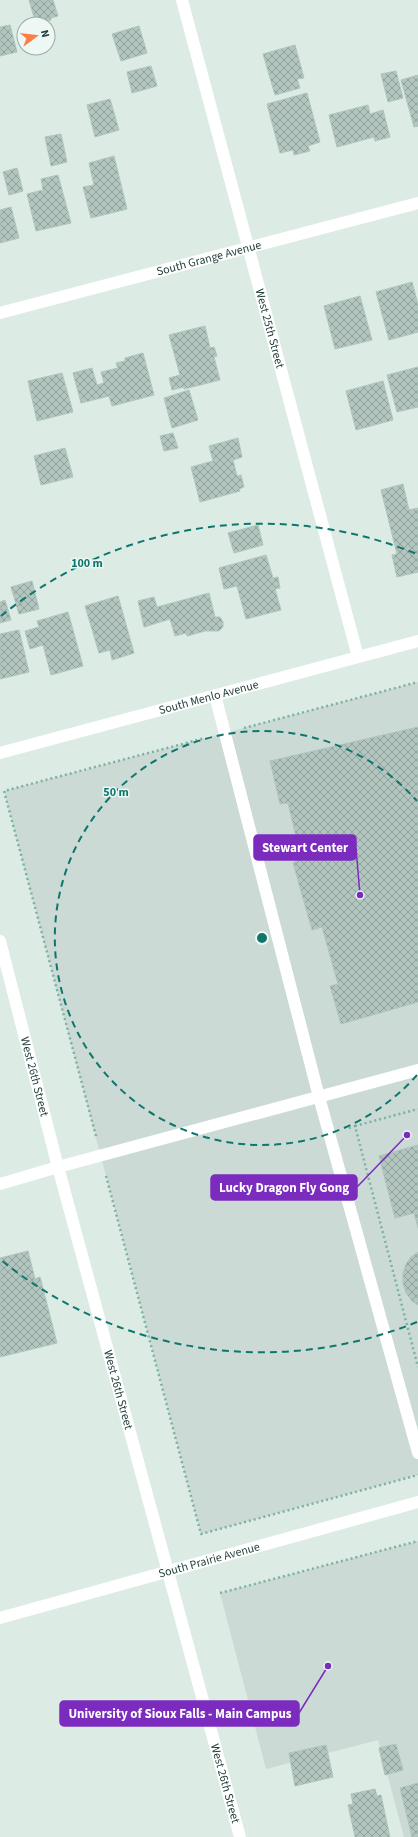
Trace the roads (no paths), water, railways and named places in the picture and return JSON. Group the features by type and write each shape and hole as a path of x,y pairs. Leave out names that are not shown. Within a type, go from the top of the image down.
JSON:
{"street":[{"name":"West 25th Street","path":"182,0 358,657"},
{"name":"South Grange Avenue","path":"0,313 248,249 418,203"},
{"name":"South Menlo Avenue","path":"0,753 418,641"},
{"path":"214,695 319,1097 418,1453"},
{"name":"West 26th Street","path":"0,941 58,1167 240,1837"},
{"path":"0,1184 418,1070"},
{"name":"South Prairie Avenue","path":"0,1618 418,1502"}],"place":[{"name":"Stewart Center","path":"360,895"},
{"name":"Lucky Dragon Fly Gong","path":"407,1135"},
{"name":"University of Sioux Falls - Main Campus","path":"328,1666"}]}
